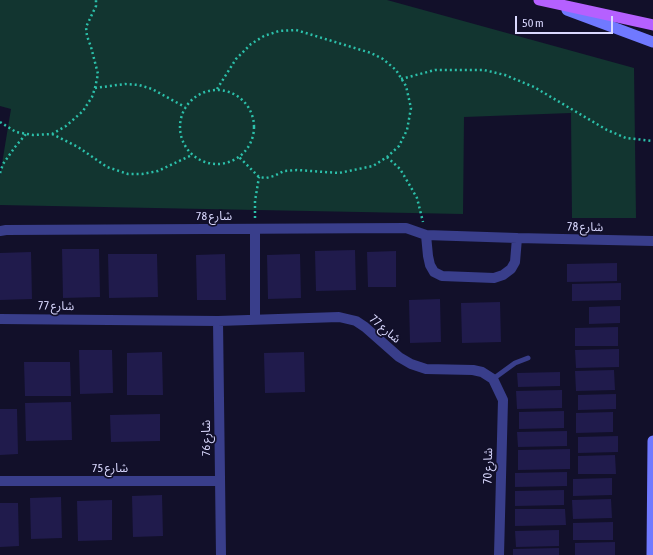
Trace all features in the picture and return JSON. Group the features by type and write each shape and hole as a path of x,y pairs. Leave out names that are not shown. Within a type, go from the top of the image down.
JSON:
{"main road":[{"path":"545,1 653,25"},
{"path":"545,1 653,42"},
{"path":"652,555 653,441"}],"street":[{"name":"شارع 78","path":"0,231 406,228 426,235 653,241"},
{"path":"255,229 255,320"},
{"path":"426,235 428,256 430,265 434,272 442,276 494,278 511,270 515,262 517,238"},
{"name":"شارع 77","path":"0,319 218,322 340,317 356,321 399,357 411,364 426,369 473,370 482,372 493,379"},
{"name":"شارع 76","path":"218,322 221,555"},
{"name":"شارع 70","path":"493,379 503,400 499,555"},
{"name":"شارع 75","path":"0,481 219,481"}],"lane":[{"path":"493,379 515,363 528,358"}],"path":[{"path":"0,122 16,132 33,135 52,134 66,126 83,111 92,97 98,74 87,36 86,27 96,6 96,0"},
{"path":"217,89 236,59 251,44 264,36 279,31 296,30 371,53 383,59 396,70 406,86 410,108 407,130 399,146 387,157 372,166 339,173 297,170 284,171 266,178 259,177 239,157"},
{"path":"401,78 435,70 484,70 505,75 534,87 607,130 626,138 653,141"},
{"path":"95,88 125,84 139,85 152,89 184,107"},
{"path":"217,89 230,91 241,98 250,109 254,122 253,135 248,147 239,157 228,163 215,164 203,162 192,155 184,145 180,132 180,119 184,107 193,97 204,91 217,89"},
{"path":"0,173 3,164 26,134"},
{"path":"52,134 78,147 107,167 128,174 142,174 158,171 192,155"},
{"path":"387,157 400,169 417,198 426,235"},
{"path":"255,229 254,201 259,177"}],"green space":[{"path":"0,0 387,0 634,68 636,218 572,218 571,113 464,117 463,214 0,205 0,176 11,109 0,106"}],"building":[{"path":"62,249 99,249 100,297 63,298"},
{"path":"355,250 356,290 316,291 315,251"},
{"path":"396,251 396,287 368,287 367,252"},
{"path":"31,252 32,299 0,300 0,253"},
{"path":"108,254 157,254 158,297 109,298"},
{"path":"225,254 226,300 197,300 196,255"},
{"path":"300,254 301,298 268,299 267,255"},
{"path":"617,263 617,281 567,282 567,264"},
{"path":"621,283 621,300 572,301 572,284"},
{"path":"440,299 441,342 410,343 409,300"},
{"path":"500,302 501,342 462,343 461,303"},
{"path":"620,306 620,323 589,324 589,307"},
{"path":"618,327 618,346 575,346 575,328"},
{"path":"619,349 619,367 576,368 575,350"},
{"path":"79,350 112,350 113,393 80,394"},
{"path":"162,352 163,395 127,395 127,353"},
{"path":"304,352 305,392 265,393 264,353"},
{"path":"24,362 70,362 71,396 25,396"},
{"path":"614,370 615,390 576,391 575,371"},
{"path":"560,372 560,386 518,387 517,373"},
{"path":"562,390 562,408 517,409 516,391"},
{"path":"616,394 616,409 578,410 578,395"},
{"path":"71,402 72,440 26,441 25,403"},
{"path":"0,409 17,409 18,454 0,455"},
{"path":"564,411 564,428 519,429 519,412"},
{"path":"613,412 613,432 576,433 576,413"},
{"path":"160,414 160,441 111,442 110,415"},
{"path":"567,431 567,446 518,447 517,432"},
{"path":"618,436 618,452 578,453 578,437"},
{"path":"570,449 570,469 518,470 518,450"},
{"path":"615,455 616,474 578,474 578,456"},
{"path":"567,472 567,486 515,487 515,473"},
{"path":"612,478 612,495 573,496 573,479"},
{"path":"564,490 564,505 515,506 515,491"},
{"path":"162,495 163,536 133,537 132,496"},
{"path":"61,497 62,538 31,539 30,498"},
{"path":"611,499 612,518 573,519 572,500"},
{"path":"112,500 112,540 78,541 77,501"},
{"path":"0,503 18,503 19,546 0,547"},
{"path":"515,509 565,509 566,525 515,526"},
{"path":"613,522 613,540 573,540 573,523"},
{"path":"559,530 559,546 516,547 515,531"},
{"path":"615,542 615,555 575,555 575,543"},
{"path":"559,548 559,555 513,555 513,549"}]}
